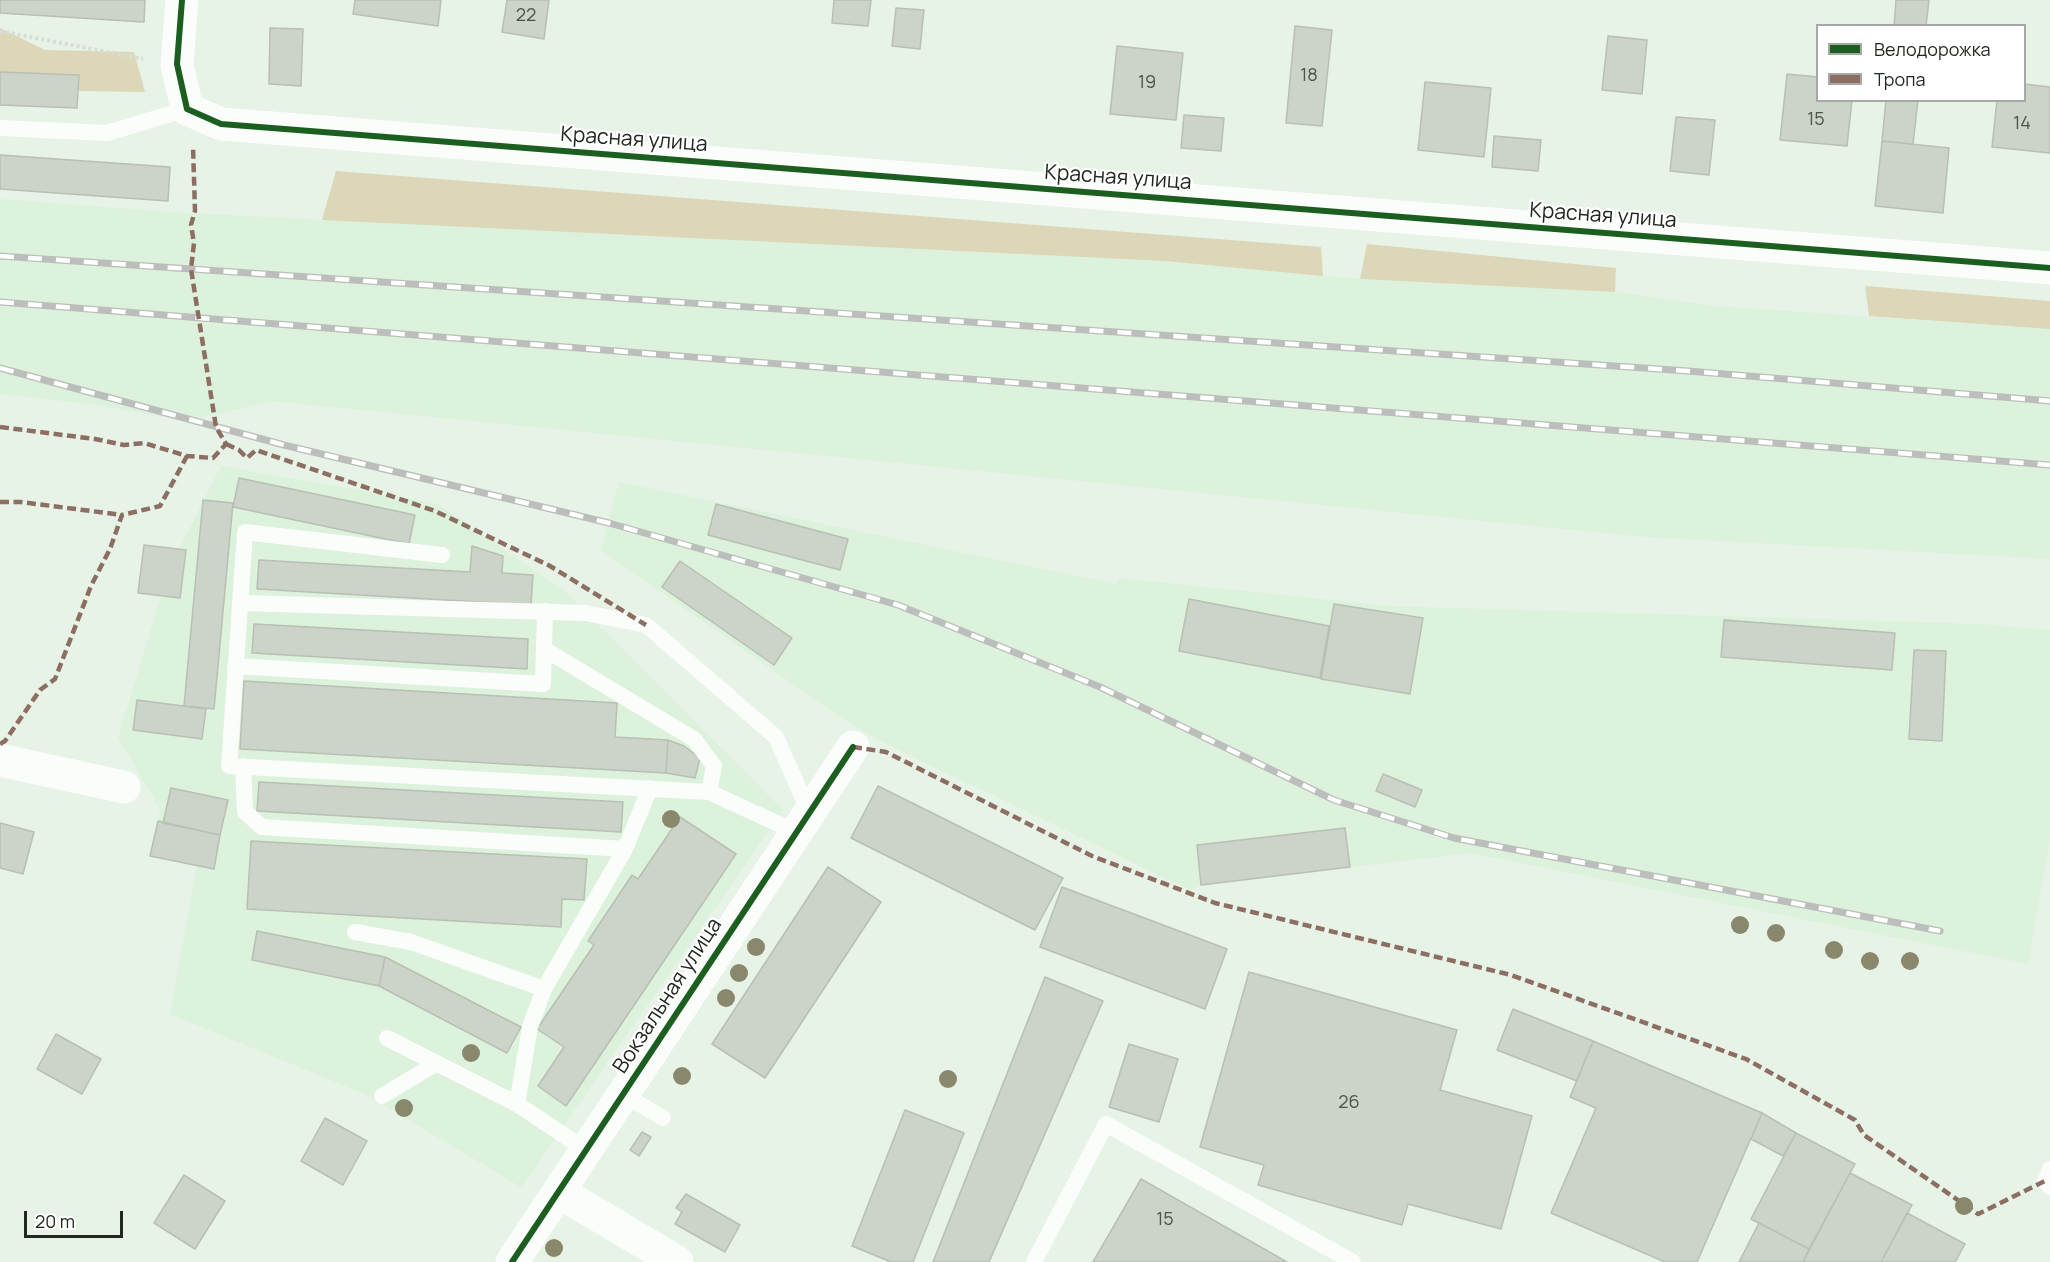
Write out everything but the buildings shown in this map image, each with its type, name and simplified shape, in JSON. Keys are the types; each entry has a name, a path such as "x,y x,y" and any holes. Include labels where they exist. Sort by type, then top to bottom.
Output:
{"street":[{"path":"182,0 177,64 187,109"},
{"name":"Красная улица","path":"187,109 221,124 2050,268"},
{"name":"Вокзальная улица","path":"512,1262 853,747"},
{"path":"0,760 124,787"},
{"path":"559,1192 678,1262"}],"lane":[{"path":"0,128 107,133 187,109"},
{"path":"442,555 244,532 229,766 709,792 803,822"},
{"path":"240,603 586,613 646,625 776,737 803,822"},
{"path":"236,666 543,684 545,611"},
{"path":"544,649 693,739 714,766 709,792"},
{"path":"243,766 245,812 262,827 625,849"},
{"path":"518,1104 530,1027 544,989 625,849 650,788"},
{"path":"355,932 411,942 544,989"},
{"path":"387,1038 518,1104 586,1150"},
{"path":"382,1096 437,1063"},
{"path":"623,1094 663,1118"},
{"path":"1034,1262 1106,1124 1353,1262"},
{"path":"2050,1169 2045,1181 2050,1186"}],"path":[{"path":"0,31 177,64"}],"shaded area":[{"path":"0,28 45,50 134,52 145,92 78,91 79,75 0,72"},
{"path":"336,171 1321,247 1323,276 1165,261 322,220"},
{"path":"0,199 186,213 1165,261 1360,279 1615,292 1714,306 2050,329 2050,559 1645,537 271,401 188,421 90,404 0,394"},
{"path":"1367,244 1616,268 1615,292 1360,279"},
{"path":"1865,286 2050,301 2050,329 1869,316"},
{"path":"221,466 438,504 565,591 783,810 521,1187 367,1095 170,1014 197,866 150,856 160,809 118,738 170,567"},
{"path":"619,482 1116,584 1119,578 1390,606 1980,624 2050,630 2050,838 2028,964 1470,853 1201,885 1190,890 880,741 843,719 601,550"}],"railway":[{"path":"0,256 1688,371 2050,401"},
{"path":"0,302 2050,465"},
{"path":"0,368 284,445 609,523 898,605 1100,687 1334,800 1454,838 1940,931"}],"marked path":[{"path":"0,427 124,445 144,443 187,456 213,458 226,444 216,427 191,269 194,243 191,225 195,211 193,146"},
{"path":"226,444 239,450 247,458 256,450 435,511 550,566 646,625"},
{"path":"0,744 5,741 40,690 55,679 91,586 110,549 122,515 160,506 187,456"},
{"path":"0,502 21,502 122,515"},
{"path":"853,747 886,752 1092,856 1215,903 1511,975 1746,1059 1855,1120 1864,1135 1978,1214 2045,1181"}],"cycle path":[{"path":"182,0 177,64 187,109 221,124 2050,268"},
{"path":"512,1262 853,747"}]}
